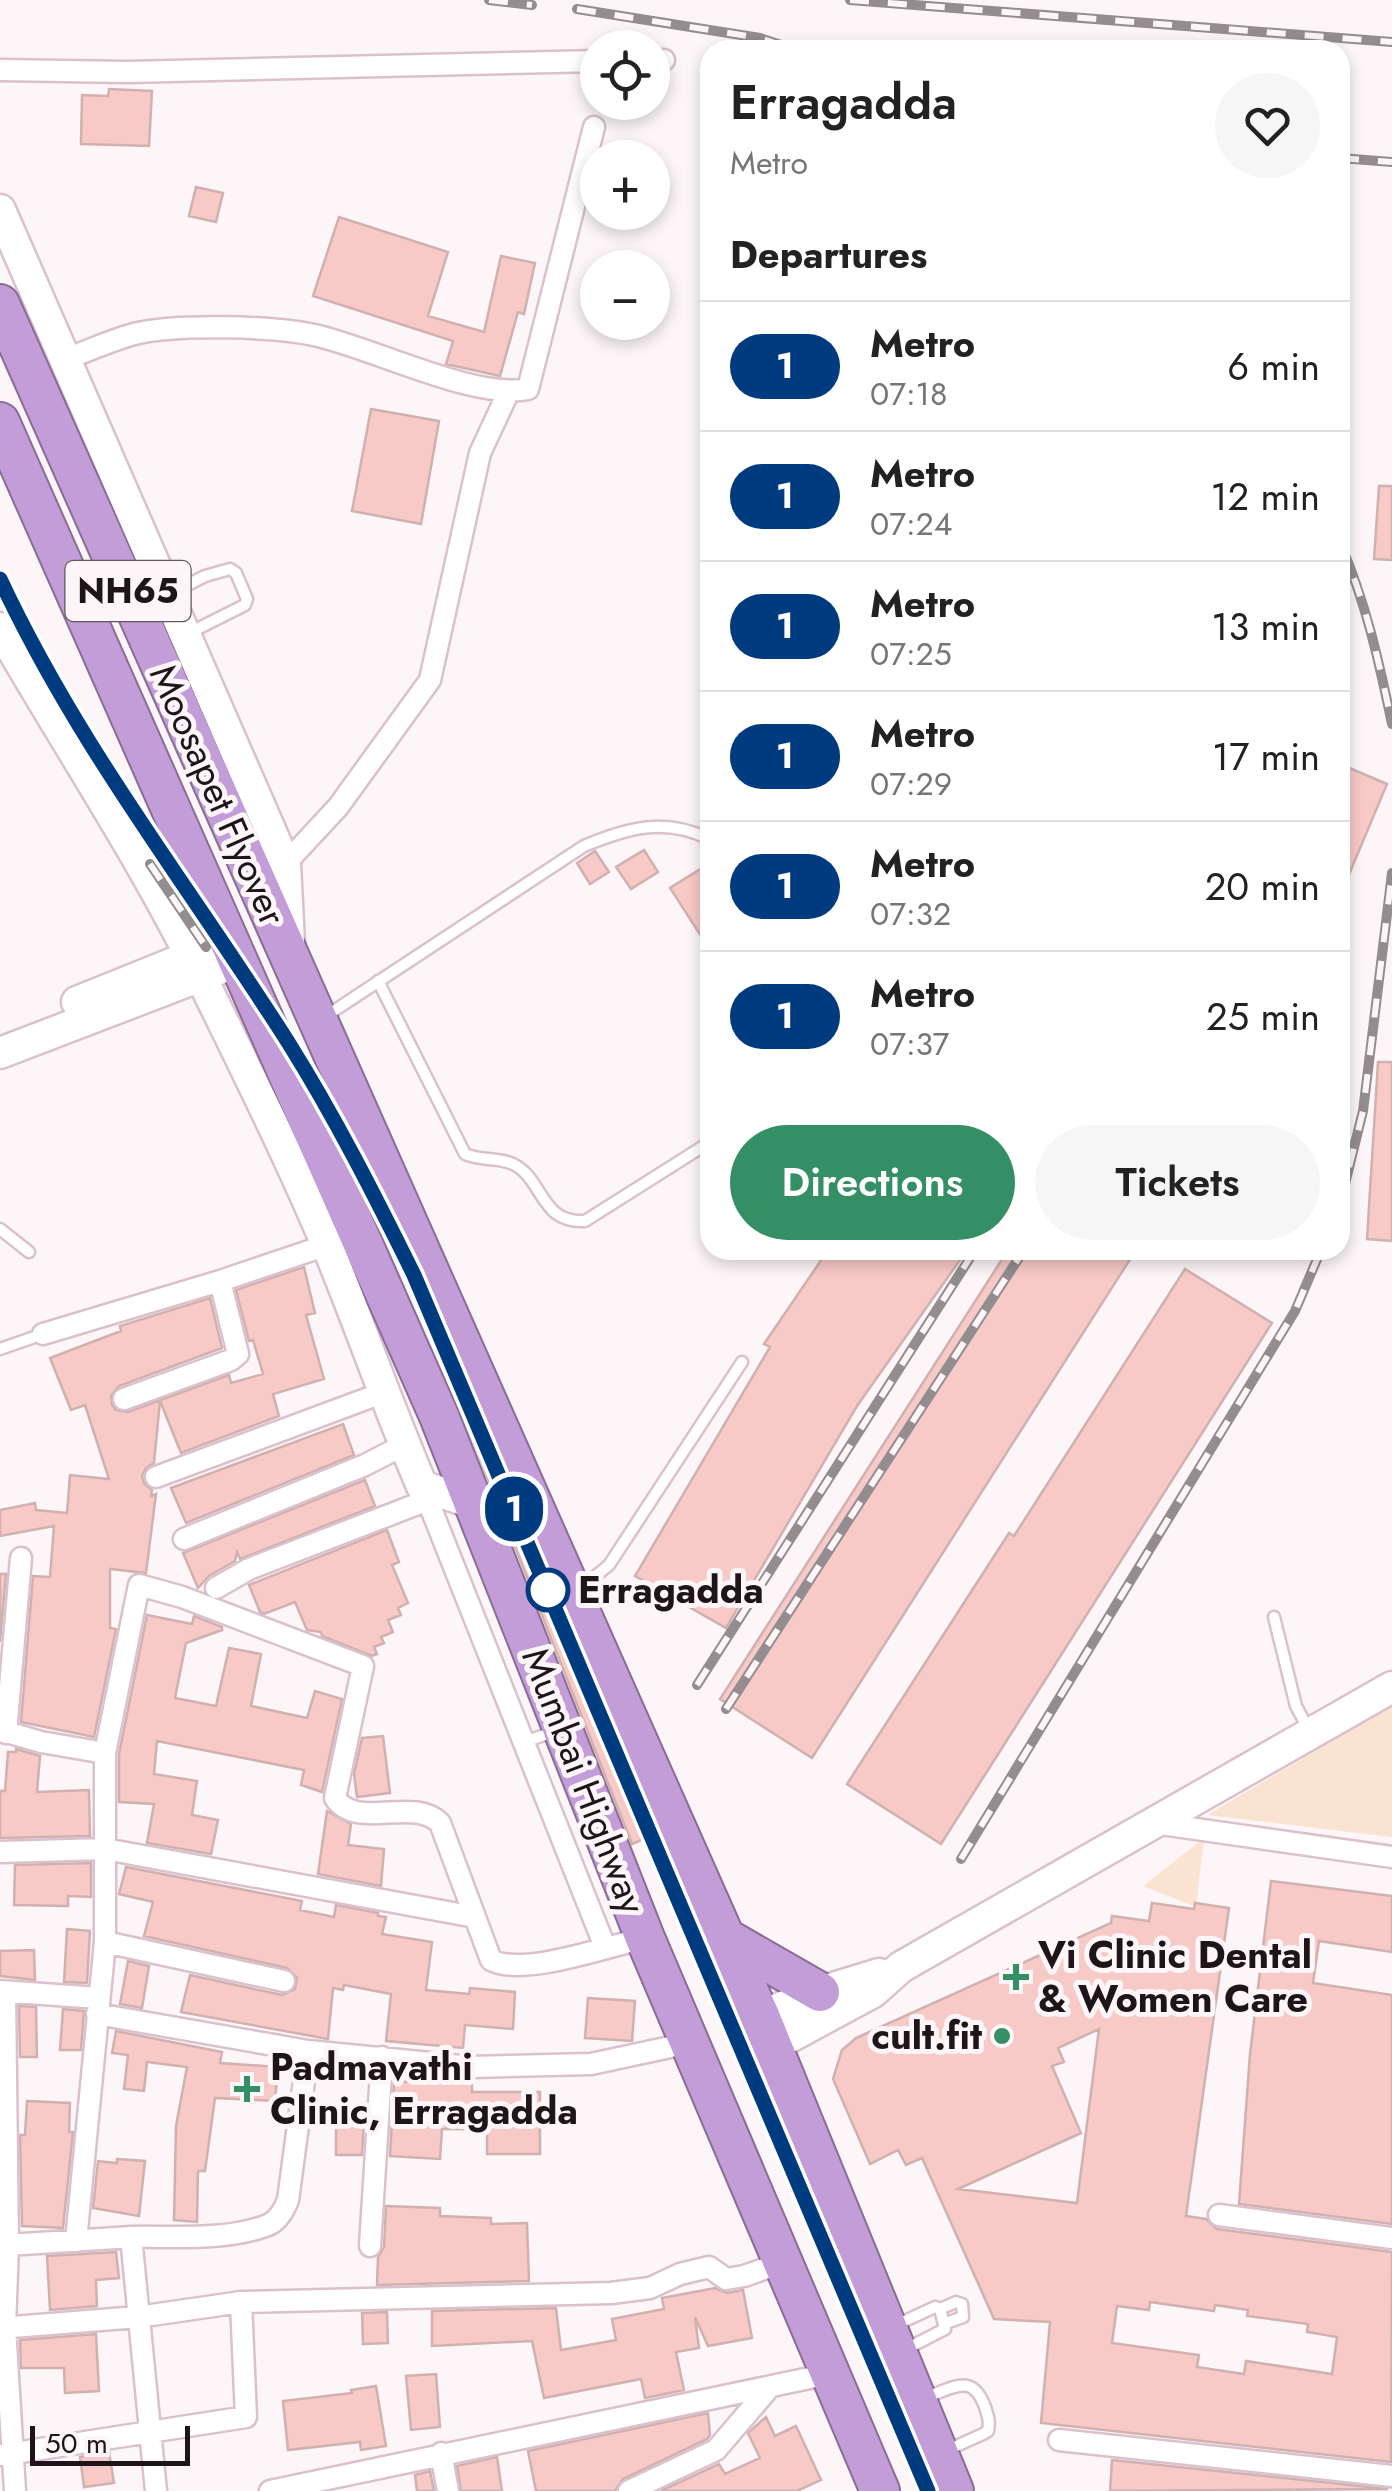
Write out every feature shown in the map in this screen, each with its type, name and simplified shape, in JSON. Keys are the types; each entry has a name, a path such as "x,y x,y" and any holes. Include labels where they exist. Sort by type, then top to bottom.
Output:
{"highway":[{"name":"Moosapet Flyover","path":"0,304 270,871 290,957 318,1021"},
{"name":"Moosapet Flyover","path":"0,422 235,951"},
{"name":"Mumbai Highway","path":"235,951 476,1504 645,1938 880,2491"},
{"name":"NH65","path":"318,1021 726,1938 954,2491"},
{"path":"343,1198 388,1179"},
{"path":"409,1348 455,1328"},
{"path":"726,1938 820,1992"}],"street":[{"path":"0,70 128,72 580,62"},
{"path":"66,359 139,333 208,328 313,335 508,393 528,388 594,127"},
{"path":"0,210 169,595 270,871 338,807 430,680 480,453 508,393"},
{"path":"5,647 128,838 196,966 327,1245 605,1947"},
{"path":"0,1034 235,951"},
{"path":"0,1053 196,966"},
{"path":"43,1334 327,1245"},
{"path":"124,1398 232,1360 238,1354 220,1281"},
{"path":"156,1478 382,1392"},
{"path":"184,1539 365,1465 404,1445"},
{"path":"216,1588 248,1569 425,1493 476,1504"},
{"path":"21,1558 3,1732 105,1753"},
{"path":"76,2241 105,1942 105,1753 140,1586 182,1596 363,1666 335,1798 341,1807 356,1812 424,1812 440,1823 491,1960 503,1966 530,1964 645,1938"},
{"path":"766,2031 873,1992 901,1968 1392,1686"},
{"path":"1152,1823 1392,1858"},
{"path":"0,1852 105,1849 474,1917"},
{"path":"105,1942 284,1981"},
{"path":"766,2031 820,1992 901,1968"},
{"path":"15,2491 6,2454 2,2327 2,2280 8,2245 3,1991 98,2006 308,2050 471,2066 591,2064 690,2043"},
{"path":"8,2245 216,2235 272,2224 288,2200 308,2050"},
{"path":"370,2246 382,2057"},
{"path":"1219,2215 1392,2238"},
{"path":"130,2238 156,2491"},
{"path":"2,2327 138,2317 241,2302 611,2293 650,2288 680,2274 709,2267 726,2279 784,2262"},
{"path":"6,2454 246,2417 241,2302"},
{"path":"275,2490 829,2374"},
{"path":"629,2491 716,2450 769,2388"},
{"path":"1060,2440 1392,2476"},
{"path":"441,2453 448,2491"}],"lane":[{"path":"169,595 205,576 230,569 236,573 248,599 245,605 184,636"},
{"path":"318,1021 584,846 621,831 660,826 688,828 700,834"},
{"path":"378,981 466,1154 513,1164 548,1208 570,1222 585,1221 700,1148"},
{"path":"0,1229 29,1252"},
{"path":"0,1349 43,1334"},
{"path":"572,1595 609,1564 742,1362"},
{"path":"1274,1617 1296,1706 1310,1733"},
{"path":"524,1742 563,1728"},
{"path":"891,2341 935,2308 962,2304 963,2318 946,2323"},
{"path":"891,2341 945,2329 940,2309"},
{"path":"916,2400 964,2384 976,2389 980,2396 990,2421 988,2431 938,2454"}],"shaded area":[{"path":"1392,1706 1392,1837 1207,1815"},
{"path":"1204,1838 1196,1907 1143,1886"}],"building":[{"path":"109,89 152,91 149,146 81,144 82,95 108,96"},
{"path":"196,187 223,193 216,222 189,216"},
{"path":"339,217 448,252 428,316 484,332 501,256 535,263 524,314 518,312 500,376 446,364 453,341 313,296"},
{"path":"371,409 439,421 421,524 352,511"},
{"path":"1379,486 1392,486 1392,560 1374,559"},
{"path":"1350,768 1387,784 1350,872"},
{"path":"644,850 658,872 631,889 616,867"},
{"path":"595,851 609,872 590,884 577,863"},
{"path":"700,869 700,934 670,888"},
{"path":"1378,1062 1392,1062 1392,1241 1367,1239"},
{"path":"821,1260 960,1260 857,1406 726,1628 635,1576 770,1347 764,1344"},
{"path":"1002,1260 1130,1260 812,1758 720,1699"},
{"path":"304,1267 315,1313 306,1315 324,1379 273,1394 279,1416 181,1453 160,1401 154,1463 142,1476 152,1490 151,1496 156,1494 146,1573 110,1569 110,1628 116,1629 94,1737 21,1722 33,1576 50,1577 54,1526 0,1536 0,1510 35,1503 36,1510 67,1513 70,1475 109,1479 85,1405 71,1410 50,1358 121,1331 120,1326 210,1298 222,1348 119,1386 111,1396 112,1405 128,1412 229,1375 231,1383 263,1374 253,1340 249,1341 236,1290"},
{"path":"1185,1269 1272,1323 941,1844 847,1784 1009,1533 1014,1536"},
{"path":"470,1417 655,1834 632,1844 465,1420"},
{"path":"343,1424 354,1455 186,1523 171,1488"},
{"path":"365,1480 375,1506 240,1559 237,1552 235,1561 209,1576 198,1588 183,1553"},
{"path":"387,1530 399,1562 392,1565 408,1603 398,1608 401,1615 388,1620 393,1632 381,1637 384,1643 374,1647 377,1654 372,1656 322,1636 321,1632 307,1630 295,1602 264,1614 260,1612 249,1585"},
{"path":"0,1574 6,1574 0,1642"},
{"path":"147,1615 192,1624 194,1616 222,1627 186,1643 175,1698 216,1706 229,1648 261,1654 251,1706 307,1718 315,1691 342,1699 322,1792 301,1785 304,1770 157,1741 154,1774 197,1781 192,1815 218,1820 211,1854 147,1843 154,1804 119,1802 119,1754"},
{"path":"383,1736 390,1793 357,1797 354,1774 362,1738"},
{"path":"16,1749 40,1756 37,1792 89,1790 90,1836 0,1838 0,1791 5,1791 8,1752"},
{"path":"327,1811 351,1824 348,1845 384,1849 381,1886 318,1874"},
{"path":"91,1863 91,1897 68,1896 68,1906 14,1905 15,1865"},
{"path":"126,1867 302,1901 300,1910 334,1917 336,1905 378,1913 386,1917 382,1934 432,1942 426,1990 469,1994 470,1988 515,1992 513,2029 465,2025 463,2048 386,2041 391,1994 344,1985 343,1990 333,1988 328,2039 181,2012 190,1975 282,1995 295,1989 297,1978 287,1968 144,1936 153,1902 119,1894"},
{"path":"1271,1881 1392,1896 1392,1952 1319,1941 1313,1983 1392,1995 1392,2224 1239,2204 1250,2054"},
{"path":"1152,1903 1194,1909 1195,1903 1229,1908 1186,2216 1206,2219 1217,2229 1392,2252 1391,2462 1041,2423 1050,2322 994,2319 922,2158 906,2165 898,2150 870,2164 833,2079 842,2050 856,2038 1111,1923 1112,1916 1149,1921","holes":["1099,2029 1077,2203 958,2189 1081,2133 1052,2066 1064,2062 1058,2048","1150,2302 1214,2311 1215,2305 1248,2310 1247,2316 1308,2324 1307,2332 1337,2337 1332,2374 1246,2361 1244,2374 1197,2367 1199,2355 1112,2343 1117,2306 1149,2310"]},
{"path":"67,1929 90,1931 87,1983 64,1982"},
{"path":"34,1950 35,1980 0,1976 0,1951"},
{"path":"128,1961 149,1966 142,2008 120,2004"},
{"path":"588,1998 635,2001 632,2041 585,2038"},
{"path":"19,2006 36,2007 37,2057 20,2057"},
{"path":"63,2009 84,2011 81,2050 60,2050"},
{"path":"116,2031 222,2052 220,2063 278,2067 275,2101 215,2098 205,2171 198,2171 197,2222 174,2220 176,2126 187,2067 147,2062 144,2091 124,2089 128,2055 112,2053"},
{"path":"446,2080 472,2081 472,2092 540,2092 540,2154 487,2154 487,2129 442,2129 440,2159 390,2156 394,2081 446,2084"},
{"path":"27,2101 70,2103 69,2132 73,2132 63,2228 22,2226 20,2135 25,2135"},
{"path":"336,2108 365,2108 362,2155 336,2155"},
{"path":"117,2159 145,2161 139,2216 93,2208 98,2161 117,2163"},
{"path":"386,2206 440,2208 440,2216 491,2218 491,2224 527,2223 529,2281 377,2285"},
{"path":"116,2252 119,2278 96,2280 97,2306 50,2310 47,2256"},
{"path":"715,2288 727,2293 743,2290 752,2338 708,2346 695,2317 699,2348 676,2352 684,2390 645,2398 641,2379 544,2398 532,2341 432,2346 432,2311 556,2308 561,2350 616,2340 612,2319 664,2309 662,2298"},
{"path":"387,2312 388,2343 363,2344 362,2313"},
{"path":"96,2334 99,2391 65,2393 64,2368 21,2368 20,2340"},
{"path":"436,2374 440,2427 411,2430 406,2376"},
{"path":"376,2386 386,2446 361,2450 360,2442 288,2450 283,2401 352,2393 351,2390"},
{"path":"708,2413 707,2439 623,2479 615,2491 536,2491 528,2451"},
{"path":"766,2417 775,2436 796,2426 821,2480 797,2491 661,2491 719,2464 725,2474 760,2458 748,2433"},
{"path":"109,2452 114,2483 84,2487 80,2457"},
{"path":"497,2457 502,2491 461,2491 457,2466"},
{"path":"1112,2460 1388,2489 1110,2491"},
{"path":"430,2471 434,2491 417,2491 415,2475"}],"railway":[{"path":"489,0 532,5"},
{"path":"850,0 1392,42"},
{"path":"577,9 766,40"},
{"path":"1350,159 1392,162"},
{"path":"1350,568 1377,655 1392,724"},
{"path":"0,579 54,687 101,766 327,1106 414,1275 928,2491"},
{"path":"150,864 206,947"},
{"path":"1350,1164 1363,1111 1392,873"},
{"path":"697,1685 969,1260"},
{"path":"726,1709 1018,1260"},
{"path":"961,1859 1295,1311 1317,1260"}],"metro line":[{"name":"1","path":"0,579 54,687 101,766 287,1041 374,1192 472,1408 928,2491"}],"place":[{"name":"Erragadda","path":"548,1590"},
{"name":"Vi Clinic Dental & Women Care","path":"1016,1977"},
{"name":"cult.fit","path":"1002,2036"},
{"name":"Padmavathi Clinic, Erragadda","path":"247,2089"}]}
